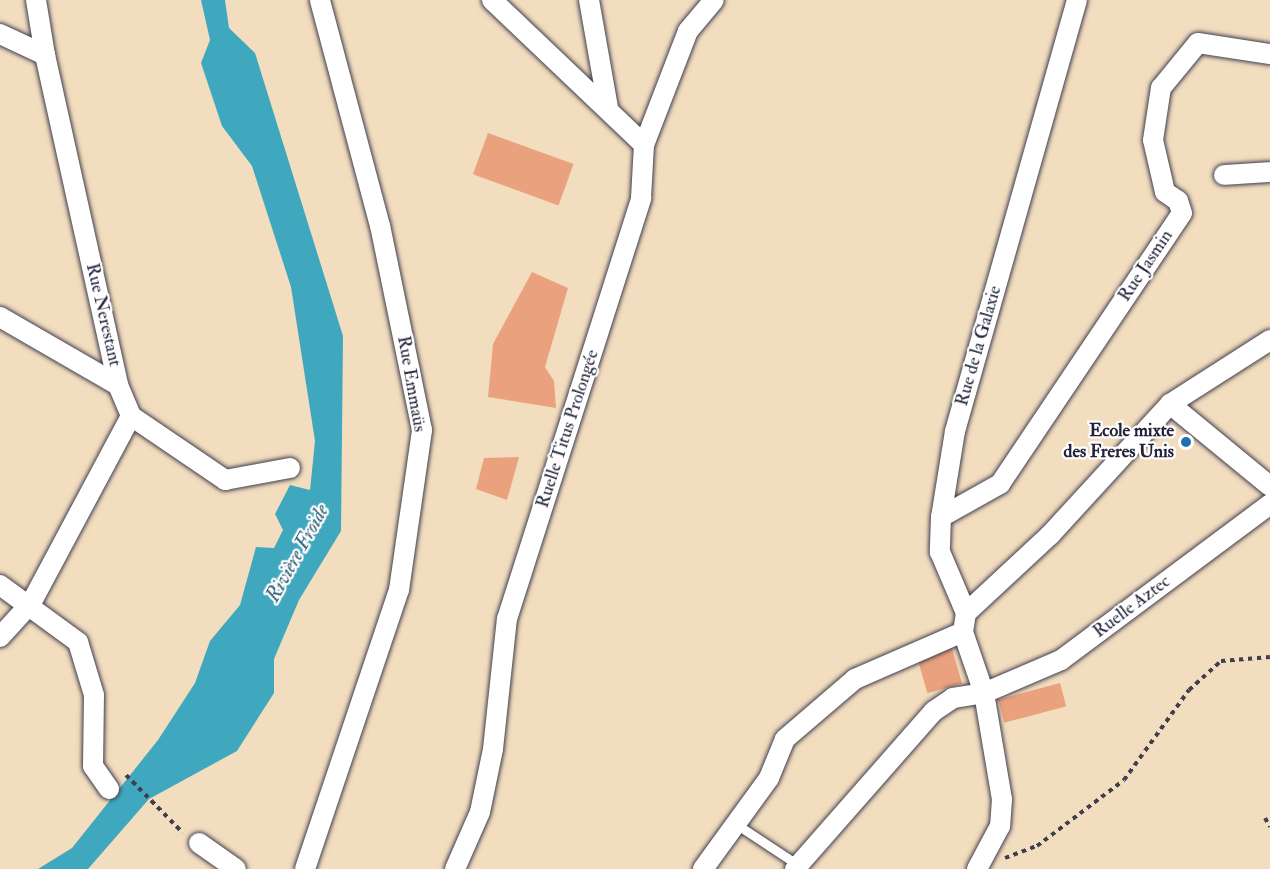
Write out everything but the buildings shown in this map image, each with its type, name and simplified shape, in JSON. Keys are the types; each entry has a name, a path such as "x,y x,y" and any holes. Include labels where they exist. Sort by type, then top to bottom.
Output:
{"street":[{"name":"Rue Nerestant","path":"36,0 45,54 118,385 131,416"},
{"name":"Rue Emmaüs","path":"305,869 399,590 422,430 380,226 320,0"},
{"path":"492,0 608,108 644,145"},
{"path":"589,0 608,108"},
{"name":"Ruelle Titus Prolongée","path":"454,869 480,812 493,749 507,619 641,198 644,145 688,31 714,0"},
{"name":"Rue de la Galaxie","path":"978,868 1000,826 1002,799 984,693 940,552 941,517 955,431 1077,0"},
{"path":"0,34 45,54"},
{"name":"Rue Jasmin","path":"941,517 1000,484 1182,213 1178,201 1165,192 1153,140 1161,88 1198,43 1270,54"},
{"path":"1224,175 1270,172"},
{"path":"0,317 118,385"},
{"path":"703,869 769,778 785,739 855,679 964,623 1050,535 1170,404 1270,340"},
{"path":"1170,404 1270,486"},
{"path":"0,637 31,603 131,416 225,480 290,468"},
{"name":"Ruelle Aztec","path":"796,867 934,711 953,698 984,693 1061,660 1270,504"},
{"path":"0,585 31,603 78,642 94,695 93,766 109,789"},
{"path":"199,843 236,869"}],"lane":[{"path":"736,824 796,867"}],"path":[{"path":"978,868 1038,846 1124,780 1188,690 1221,661 1270,657"},
{"path":"125,774 171,826 199,843"},
{"path":"1265,818 1270,827"}],"water":[{"name":"Rivière Froide","path":"201,0 225,0 229,28 255,53 343,336 341,531 299,600 274,659 274,693 237,751 149,799 88,869 38,869 72,848 158,740 195,683 210,641 240,605 256,547 274,548 283,530 275,514 290,485 310,490 315,441 291,287 252,166 222,126 201,63 210,40"}],"place":[{"name":"Ecole mixte des Freres Unis","path":"1186,442"}]}
